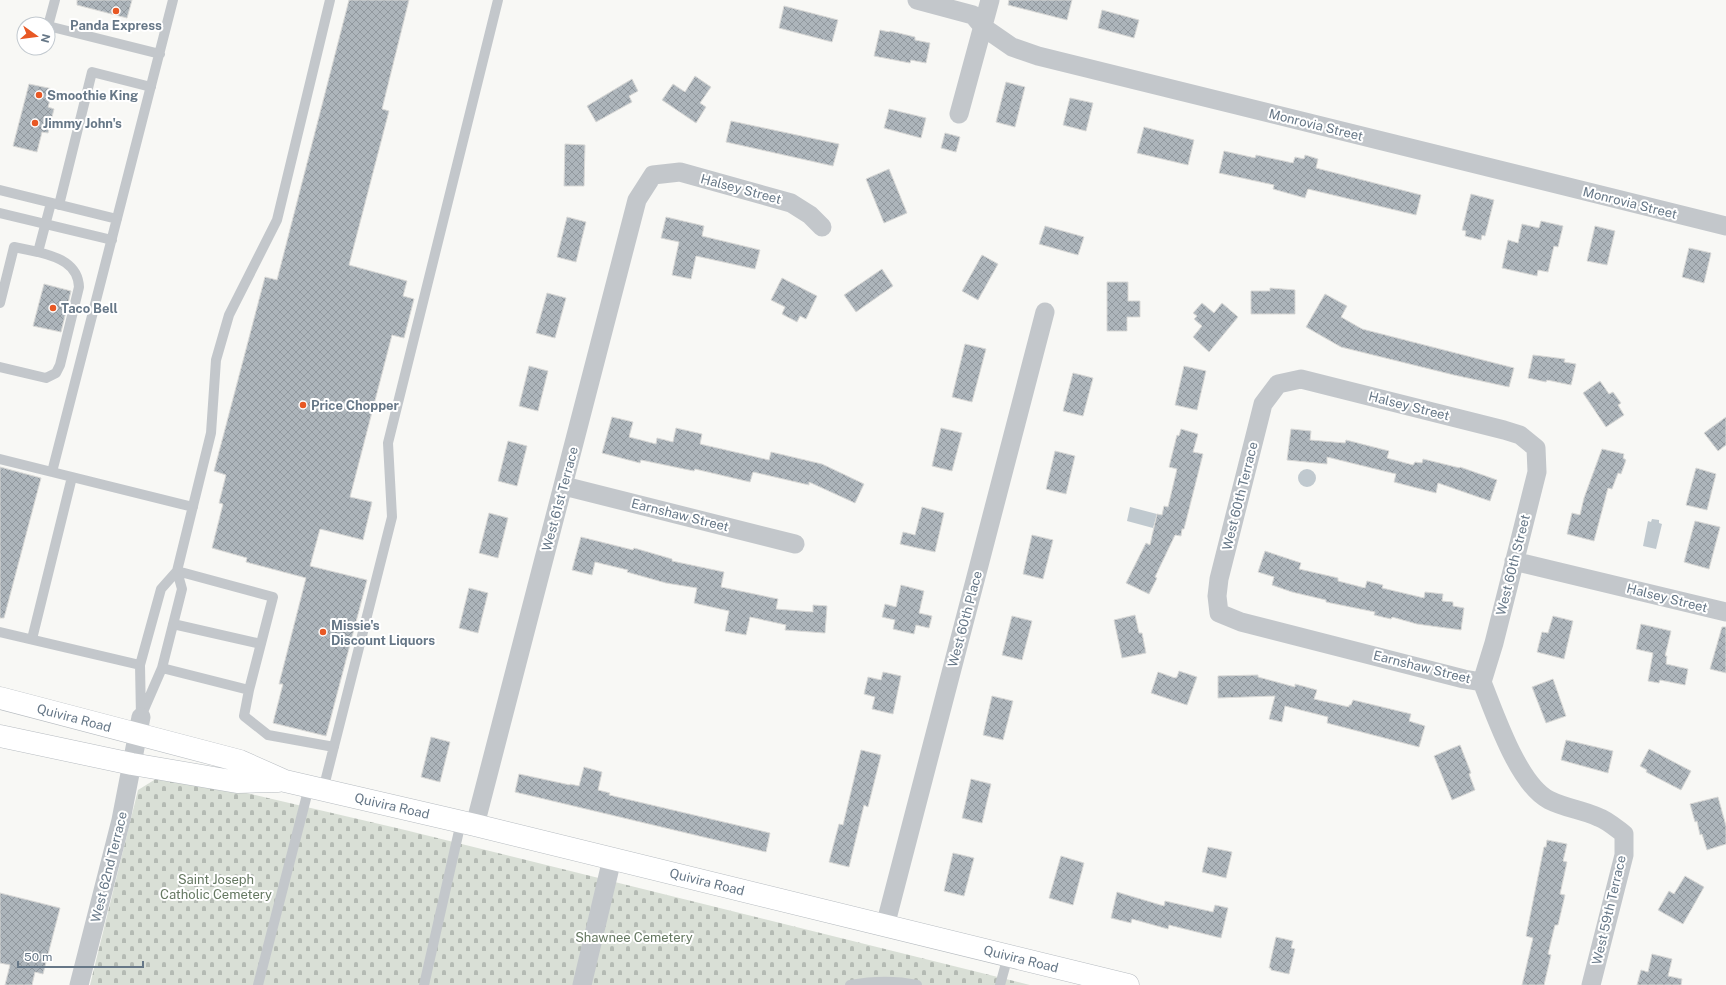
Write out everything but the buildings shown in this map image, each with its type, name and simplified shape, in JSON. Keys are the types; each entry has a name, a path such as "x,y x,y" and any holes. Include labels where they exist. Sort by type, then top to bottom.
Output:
{"main road":[{"name":"Quivira Road","path":"0,698 137,741 237,782 285,781"},
{"name":"Quivira Road","path":"0,736 137,741 240,761 285,781 468,824 1128,985"}],"street":[{"name":"Monrovia Street","path":"917,0 973,15 984,27 1012,47 1038,56 1726,226"},
{"path":"959,114 984,27 990,0"},
{"name":"Halsey Street","path":"653,176 680,172 791,203 810,215 822,227"},
{"name":"West 61st Terrace","path":"468,824 564,486 637,200 653,176"},
{"name":"West 60th Place","path":"885,926 1045,312"},
{"name":"Halsey Street","path":"1278,384 1301,379 1504,430 1520,435 1536,448"},
{"name":"West 60th Terrace","path":"1219,613 1219,579 1263,404 1278,384"},
{"name":"West 60th Street","path":"1482,682 1494,642 1537,472 1536,448"},
{"name":"Earnshaw Street","path":"564,486 796,544"},
{"name":"Halsey Street","path":"1514,561 1726,612"},
{"name":"Earnshaw Street","path":"1219,613 1241,622 1464,679 1482,682 1522,773 1533,787 1548,799 1566,807 1599,817 1624,834"},
{"name":"West 62nd Terrace","path":"79,985 121,820 137,741"},
{"name":"West 59th Terrace","path":"1591,985 1624,855 1624,834"},
{"path":"582,985 612,859"}],"lane":[{"path":"55,0 48,26 160,54"},
{"path":"52,472 173,0"},
{"path":"137,741 140,666 161,589 177,571 212,433 216,360 229,315 277,220 330,0"},
{"path":"258,985 316,788 334,747 392,517 388,443 498,0"},
{"path":"38,252 45,224 55,204 92,72 151,87"},
{"path":"0,190 118,219"},
{"path":"0,213 112,240"},
{"path":"0,303 14,247 38,252 63,260 74,270 79,282 79,288 60,365 56,372 46,378 0,367"},
{"path":"0,459 193,507"},
{"path":"32,639 72,477"},
{"path":"137,741 162,668 182,589 177,571"},
{"path":"177,571 273,597 249,690 244,716 268,735 334,747"},
{"path":"173,624 261,644"},
{"path":"0,632 140,666"},
{"path":"162,668 249,690"},
{"path":"424,985 468,824"},
{"path":"1000,985 1008,956"},
{"path":"850,985 872,981 917,985"}],"green space":[{"name":"Saint Joseph Catholic Cemetery","path":"159,777 225,788 405,830 1030,985 90,985 138,790"}],"shaded area":[{"path":"1307,469 1313,472 1316,478 1313,484 1307,487 1301,484 1298,478 1301,472"},
{"path":"1130,507 1157,514 1153,528 1127,521"},
{"path":"1652,519 1659,520 1659,523 1662,524 1656,549 1643,546 1648,521 1651,522"}],"place":[{"name":"Panda Express","path":"116,11"},
{"name":"Smoothie King","path":"39,95"},
{"name":"Jimmy John's","path":"35,123"},
{"name":"Taco Bell","path":"53,308"},
{"name":"Price Chopper","path":"303,405"},
{"name":"Missie's Discount Liquors","path":"323,632"}],"park label":[{"name":"Shawnee Cemetery","path":"634,937"}]}
